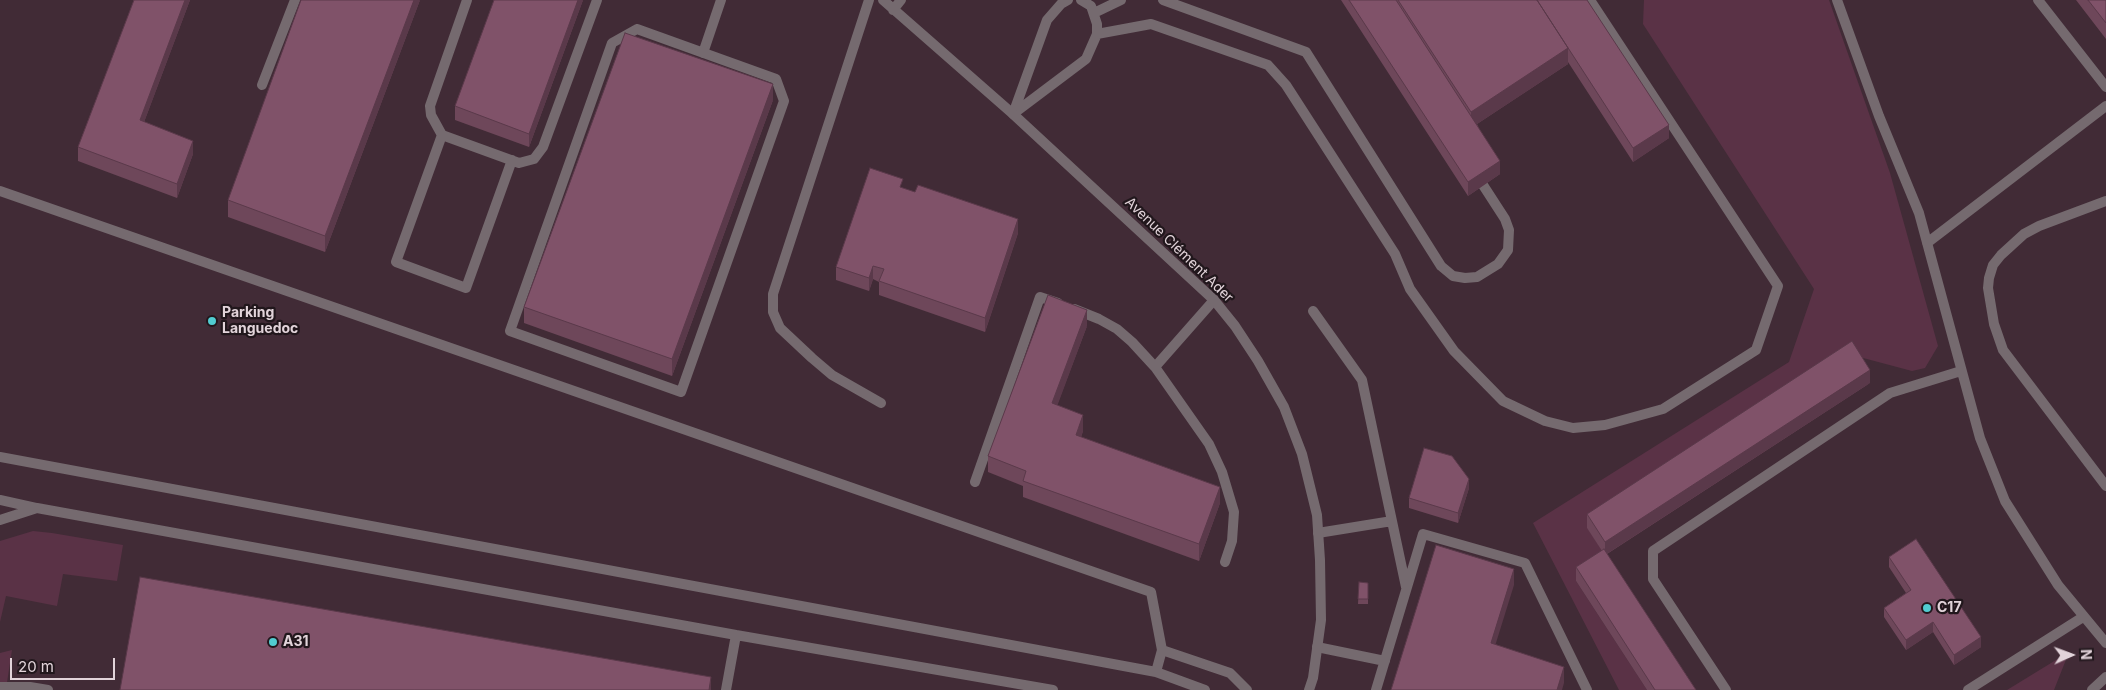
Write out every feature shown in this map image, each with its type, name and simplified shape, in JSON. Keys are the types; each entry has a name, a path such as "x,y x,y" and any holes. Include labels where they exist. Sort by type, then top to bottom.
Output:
{"street":[{"path":"262,85 295,0"},
{"path":"467,0 430,106 434,122 442,135 519,163 534,159 543,146 597,0"},
{"path":"703,53 721,0"},
{"path":"869,0 773,294 773,312 780,328 832,375 881,403"},
{"name":"Avenue Clément Ader","path":"883,0 1013,114 1214,300 1235,326 1258,361 1284,407 1302,454 1316,515 1321,620 1314,678 1309,690"},
{"path":"893,10 901,0"},
{"path":"1013,114 1086,59 1097,34 1091,6 1081,0"},
{"path":"1094,13 1121,0"},
{"path":"1163,0 1306,52 1441,266 1453,276 1476,277 1498,264 1508,250 1509,230 1505,219 1483,186"},
{"path":"1097,34 1151,24 1268,65 1291,93 1395,254 1410,289 1454,351 1502,400 1545,421 1573,428 1605,425 1663,408 1756,350 1778,286 1590,0"},
{"path":"1837,0 1879,116 1915,204 1980,438 2005,501 2058,585 2106,643"},
{"path":"2038,0 2106,87"},
{"path":"1013,114 1044,25 1064,2"},
{"path":"637,30 703,53 776,79 784,101 681,392 510,331 612,43 637,30"},
{"path":"1927,244 2106,106"},
{"path":"442,135 396,262 466,288 512,160"},
{"path":"0,191 1151,592 1162,650 1156,672"},
{"path":"2106,200 2039,226 2024,234 1993,265 1988,288 1992,317 2003,350 2106,486"},
{"path":"975,482 1040,297 1087,314 1117,329 1132,342 1155,367 1209,444 1225,479 1234,512 1232,541 1225,562"},
{"path":"1155,367 1214,300"},
{"path":"1313,311 1362,380 1406,590"},
{"path":"1726,690 1652,579 1653,551 1890,393 1961,371"},
{"path":"0,457 1156,672 1205,690"},
{"path":"0,500 1053,690"},
{"path":"0,520 38,508"},
{"path":"1318,533 1392,521"},
{"path":"1376,690 1423,534 1524,563 1587,690"},
{"path":"1968,690 2083,617"},
{"path":"726,690 736,634"},
{"path":"1317,647 1385,661"},
{"path":"1162,650 1230,673 1247,690"},
{"path":"2092,690 2106,676"},
{"path":"0,688 30,687 48,690"}],"shaded area":[{"path":"1644,0 1829,0 1890,173 1938,346 1925,368 1912,371 1852,355 1587,527 1605,555 1576,581 1647,690 1619,690 1533,523 1789,362 1814,289 1643,24"},
{"path":"33,531 123,545 117,581 63,574 57,606 6,596 0,622 0,541"},
{"path":"12,650 6,689 0,690 0,653"},
{"path":"2069,652 2054,690 2007,690"}],"building":[{"path":"134,0 185,0 140,120 193,141 177,184 78,147"},
{"path":"301,0 414,0 325,236 228,200"},
{"path":"494,0 578,0 529,134 455,106"},
{"path":"1349,0 1396,0 1500,161 1468,182"},
{"path":"1398,0 1537,0 1568,48 1471,112"},
{"path":"1537,0 1587,0 1669,125 1633,148"},
{"path":"2088,0 2106,0 2106,23"},
{"path":"625,33 773,84 672,359 524,307"},
{"path":"870,168 903,179 900,187 915,192 918,185 1018,219 985,318 879,281 884,269 873,266 869,278 836,267"},
{"path":"1048,295 1087,310 1052,403 1083,415 1076,435 1220,487 1199,544 1023,481 1026,471 988,456"},
{"path":"1852,341 1870,370 1605,542 1587,514"},
{"path":"1424,448 1452,456 1469,479 1458,513 1409,498"},
{"name":"C17","path":"1916,539 1981,637 1954,655 1933,622 1906,640 1884,608 1911,590 1889,557"},
{"path":"1436,545 1514,569 1491,643 1564,667 1557,690 1391,690"},
{"path":"1604,549 1696,690 1655,690 1576,567"},
{"name":"A31","path":"140,577 711,677 709,690 120,690"},
{"path":"1359,582 1368,583 1368,599 1358,599"}],"place":[{"name":"Parking Languedoc","path":"212,321"},
{"name":"C17","path":"1927,608"},
{"name":"A31","path":"273,642"}]}
